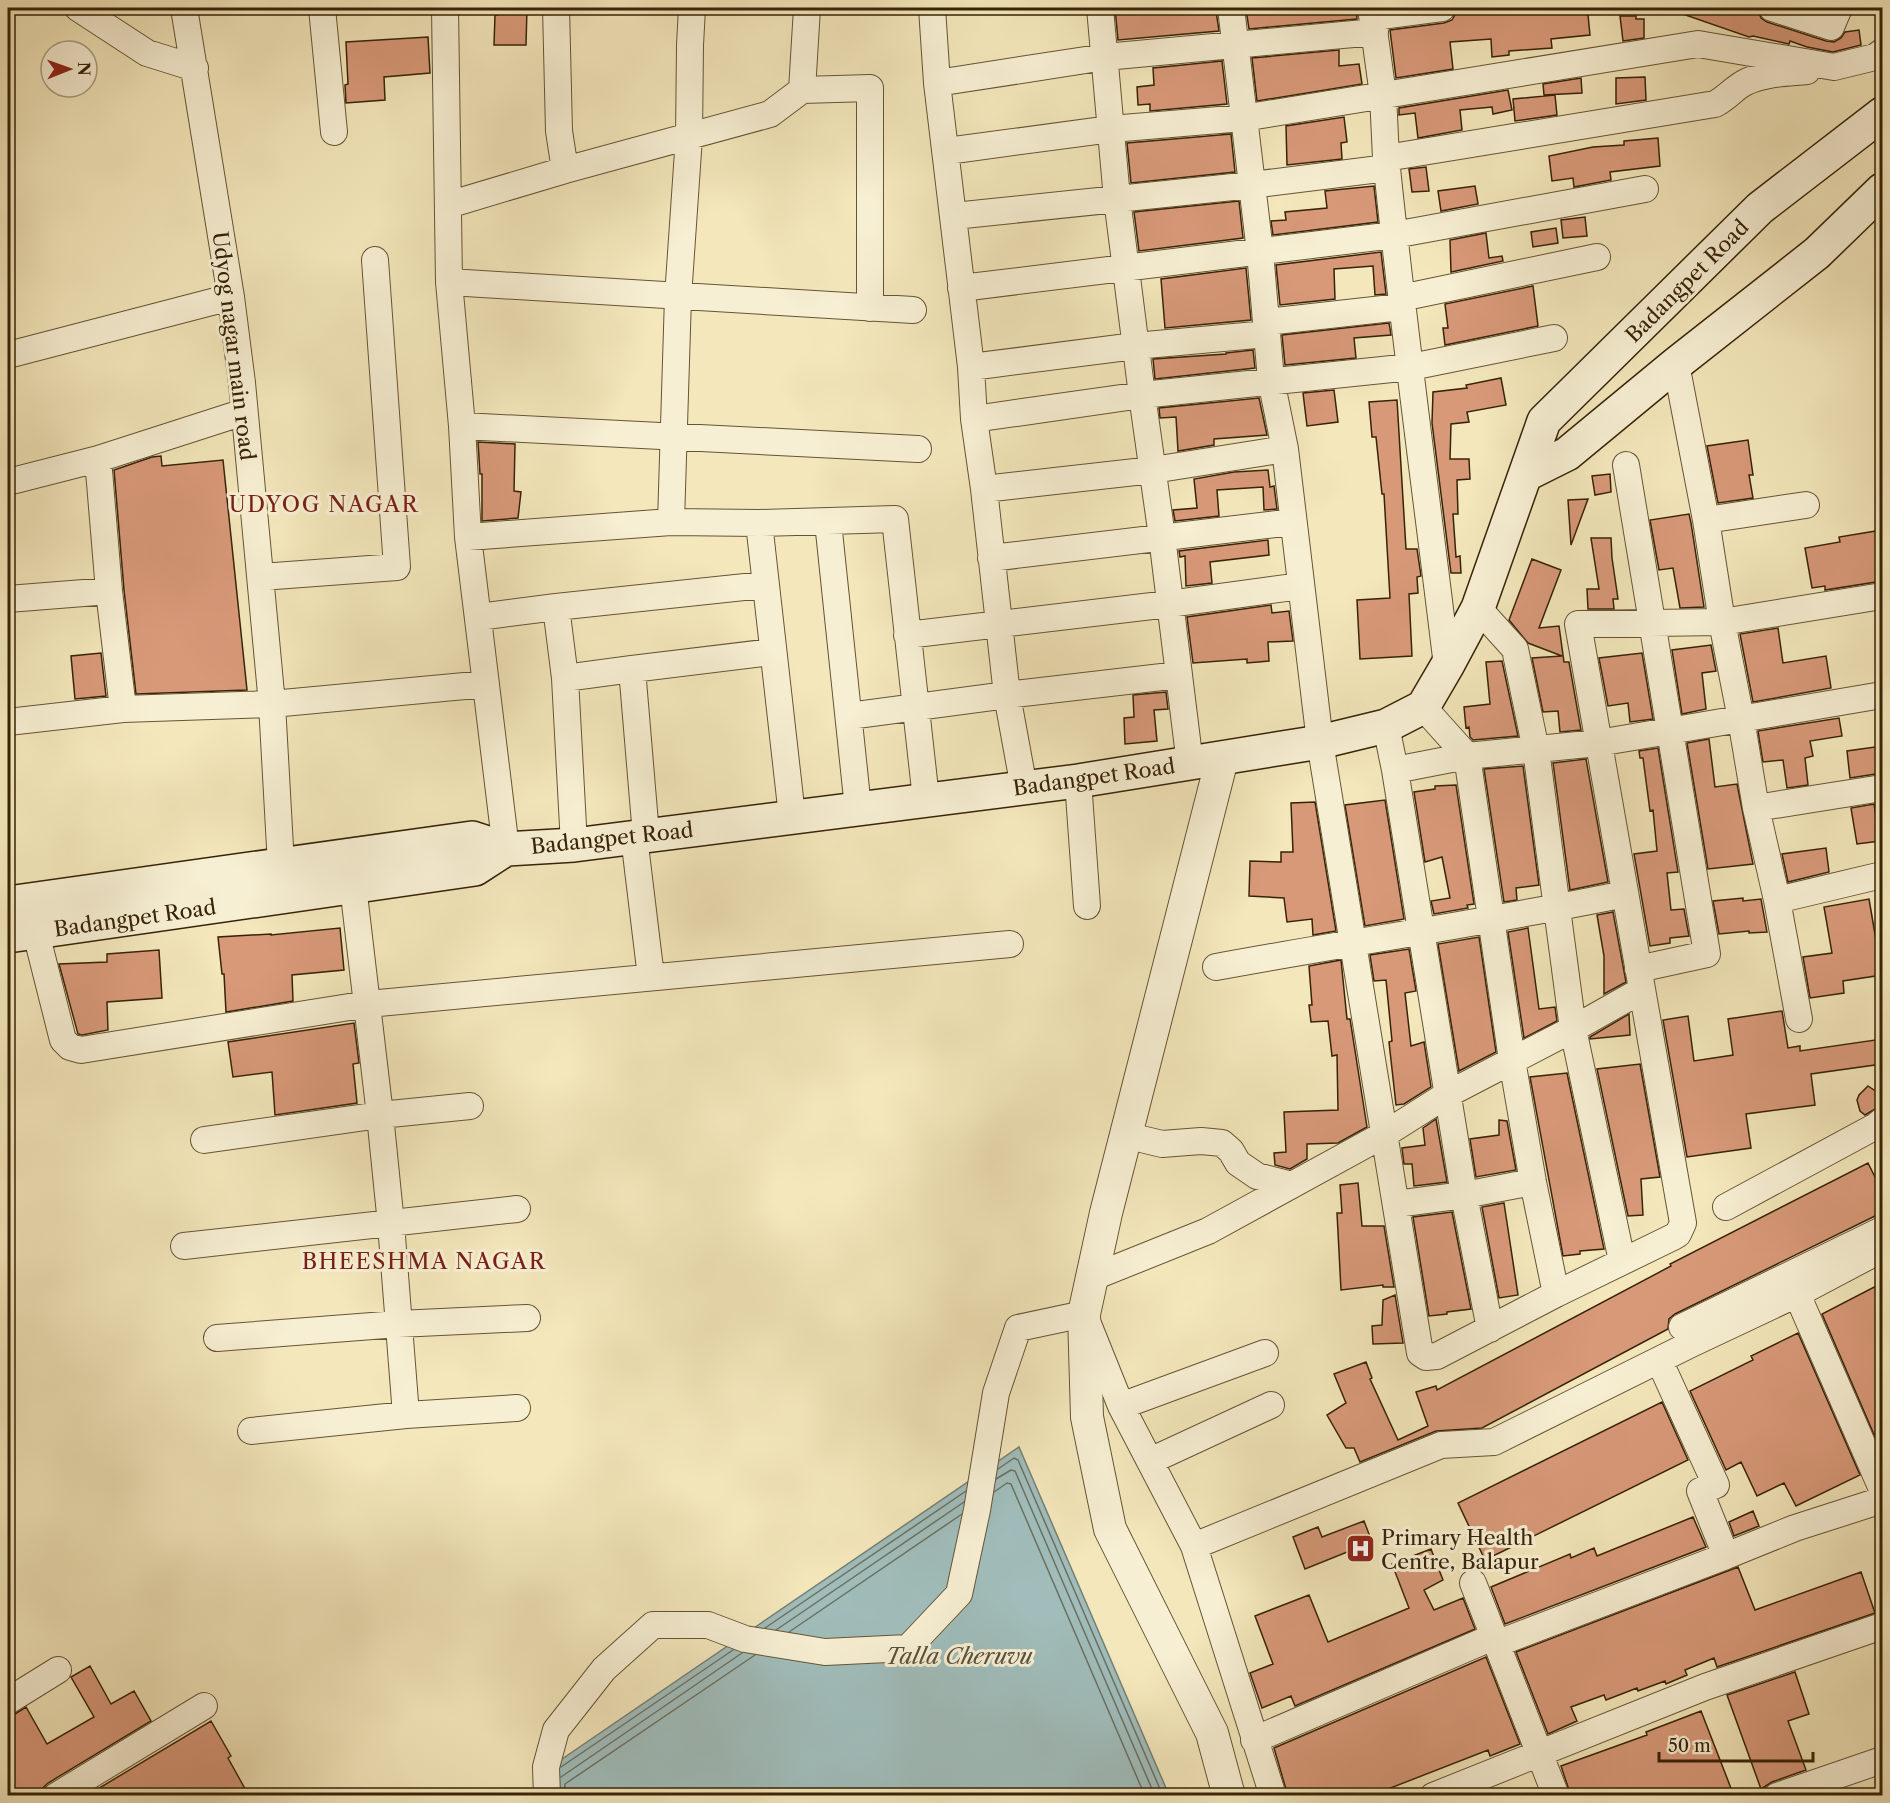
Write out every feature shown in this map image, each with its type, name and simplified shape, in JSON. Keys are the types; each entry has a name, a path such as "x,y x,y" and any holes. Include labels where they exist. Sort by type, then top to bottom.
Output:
{"main road":[{"name":"Badangpet Road","path":"8,903 472,838 506,849 574,844 1024,788 1222,759 1320,742 1386,726 1423,707 1448,666 1478,608 1544,421 1760,208 1882,114"},
{"path":"1525,475 1567,454 1676,364 1817,253 1882,190"},
{"name":"Badangpet Road","path":"22,934 475,869 506,849"}],"street":[{"path":"78,8 147,53 195,68"},
{"name":"Udyog nagar main road","path":"184,8 231,297 261,577 272,704 281,866"},
{"path":"322,8 334,132"},
{"path":"445,8 449,282 462,426 468,537 506,849"},
{"path":"556,8 559,131 565,170"},
{"path":"670,522 675,437 678,297 689,136 692,8"},
{"path":"802,90 807,8"},
{"path":"932,8 937,83 971,367 974,419 1007,694 1024,788"},
{"path":"1100,8 1117,199 1190,764"},
{"path":"1231,8 1260,252 1272,380 1285,449 1320,742 1420,1353 1426,1357 1437,1356 1678,1234 1683,1223 1578,624 1722,622 1882,596"},
{"path":"937,83 1105,57 1235,46 1442,8"},
{"path":"1772,8 1831,27 1839,8"},
{"path":"1373,19 1383,95 1386,163 1401,303 1448,666"},
{"path":"946,151 1111,129 1243,118 1698,44 1834,67"},
{"path":"954,216 1252,185 1386,163 1715,104 1744,82 1755,78 1834,67 1875,57 1882,52"},
{"path":"448,205 565,170 770,114 802,90 870,88 870,308"},
{"path":"961,288 1394,235 1645,189"},
{"path":"971,367 1266,328 1401,303 1597,257"},
{"path":"261,577 397,567 375,260"},
{"path":"449,282 913,310"},
{"path":"8,355 231,297"},
{"path":"974,419 1142,395 1411,367 1554,338"},
{"path":"1676,364 1706,520 1722,622 1742,719 1756,808 1777,900 1799,1019"},
{"path":"8,482 98,459 244,412"},
{"path":"462,426 918,449"},
{"path":"984,489 1153,470 1285,449"},
{"path":"98,459 123,709"},
{"path":"1092,1278 1208,1232 1384,1134 1448,1094 1573,1029 1640,979 1707,954 1626,465"},
{"path":"1706,520 1806,505"},
{"path":"468,537 670,522 759,524 895,519 926,800"},
{"path":"828,522 858,808"},
{"path":"991,558 1293,522"},
{"path":"759,524 764,585 792,816"},
{"path":"478,617 764,585"},
{"path":"907,635 1301,586"},
{"path":"8,599 110,591"},
{"path":"556,607 565,678 574,844"},
{"path":"1478,608 1515,649 1536,750 1573,1029 1622,1261"},
{"path":"565,678 772,652"},
{"path":"632,669 640,836 651,977"},
{"path":"849,716 1007,694 1179,675"},
{"path":"8,722 123,709 272,704 486,684"},
{"path":"1395,770 1467,756 1598,742 1882,695"},
{"path":"1423,707 1467,756 1512,1060 1533,1182 1556,1294"},
{"path":"1386,726 1464,1195 1490,1329"},
{"path":"1222,759 1125,1135 1084,1314 1087,1417 1110,1529 1212,1733 1229,1796"},
{"path":"1078,781 1087,906"},
{"path":"1756,808 1882,788"},
{"path":"1777,900 1882,874"},
{"path":"353,886 381,1115 406,1415"},
{"path":"1216,966 1353,942 1422,933 1625,894"},
{"path":"22,934 63,1040 70,1047 81,1050 368,1004 1011,944"},
{"path":"204,1140 381,1115 470,1107"},
{"path":"1726,1207 1880,1129"},
{"path":"1125,1135 1162,1144 1201,1141 1222,1143 1231,1151 1238,1163 1257,1176 1292,1185"},
{"path":"1396,1204 1464,1195 1533,1182"},
{"path":"184,1246 517,1209"},
{"path":"1682,1327 1882,1230"},
{"path":"1194,1546 1441,1445 1494,1442 1797,1294 1882,1249"},
{"path":"1797,1294 1882,1489"},
{"path":"1084,1314 1120,1406 1194,1546 1273,1796"},
{"path":"547,1796 546,1767 556,1730 604,1669 653,1625 708,1625 745,1640 825,1652 908,1648 959,1594 977,1510 996,1393 1018,1328 1084,1314"},
{"path":"217,1338 527,1317"},
{"path":"1120,1406 1266,1353"},
{"path":"1659,1360 1716,1485 1700,1491 1726,1556"},
{"path":"1150,1461 1270,1406"},
{"path":"251,1431 406,1415 517,1408"},
{"path":"1254,1740 1495,1641 1796,1528 1882,1500"},
{"path":"1473,1583 1556,1796"},
{"path":"1433,1796 1704,1687 1882,1626"},
{"path":"8,1701 58,1670"},
{"path":"56,1796 204,1706"},
{"path":"1777,1796 1882,1760"}],"water":[{"name":"Talla Cheruvu","path":"1019,1447 1169,1795 542,1796 540,1774"}],"building":[{"path":"498,8 527,8 526,45 494,45 495,15 498,15"},
{"path":"1115,8 1183,8 1184,13 1216,11 1219,31 1118,40"},
{"path":"1356,8 1357,19 1249,29 1246,9"},
{"path":"1508,8 1583,8 1583,14 1588,15 1590,35 1551,39 1552,48 1509,51 1509,55 1492,57 1491,39 1450,42 1453,69 1396,78 1390,30 1444,23 1452,20 1456,13"},
{"path":"1671,8 1757,8 1761,18 1767,22 1826,41 1834,42 1845,32 1859,30 1861,45 1833,52 1790,41 1789,44 1749,37 1671,10"},
{"path":"1620,16 1636,16 1636,19 1644,19 1644,38 1623,41"},
{"path":"428,37 430,73 384,77 385,100 346,103 345,85 348,84 346,42"},
{"path":"1339,50 1339,66 1359,64 1362,84 1257,101 1252,58"},
{"path":"1222,61 1227,104 1150,111 1150,104 1138,105 1137,87 1154,85 1153,68"},
{"path":"1645,77 1646,100 1616,104 1616,78"},
{"path":"1581,78 1582,93 1544,95 1543,84"},
{"path":"1508,90 1512,110 1493,114 1492,107 1460,110 1462,130 1418,138 1415,113 1399,115 1399,108"},
{"path":"1555,95 1557,115 1515,121 1513,99"},
{"path":"1344,117 1347,142 1341,143 1342,159 1287,165 1286,126"},
{"path":"1231,134 1235,172 1131,183 1127,143"},
{"path":"1658,138 1660,166 1610,172 1611,180 1574,187 1573,178 1552,181 1549,156 1593,147 1624,145 1624,141"},
{"path":"1426,167 1429,191 1412,192 1409,169"},
{"path":"1374,186 1378,222 1273,235 1271,221 1286,220 1285,212 1327,208 1325,191"},
{"path":"1475,186 1478,204 1441,211 1438,191"},
{"path":"1239,201 1243,238 1139,251 1134,212"},
{"path":"1585,217 1587,236 1563,238 1561,220"},
{"path":"1556,228 1558,243 1533,247 1531,232"},
{"path":"1486,233 1489,258 1502,256 1503,261 1451,272 1450,240"},
{"path":"1381,252 1386,294 1375,295 1373,266 1334,269 1335,299 1280,305 1276,265"},
{"path":"1246,268 1251,320 1165,328 1161,279"},
{"path":"1533,286 1538,326 1445,345 1443,328 1448,328 1445,304"},
{"path":"1389,323 1391,335 1354,338 1356,358 1285,365 1282,335"},
{"path":"1253,350 1255,368 1155,379 1153,359"},
{"path":"1501,378 1506,405 1467,412 1469,422 1451,424 1450,459 1469,459 1470,479 1457,480 1458,514 1453,514 1456,557 1460,556 1461,573 1451,573 1432,423 1433,392 1467,388 1466,385"},
{"path":"1334,390 1338,422 1307,426 1303,393"},
{"path":"1259,398 1267,435 1214,439 1214,445 1178,451 1176,417 1160,418 1159,408"},
{"path":"1397,400 1406,549 1417,549 1421,576 1417,577 1418,593 1409,594 1412,656 1360,659 1357,600 1390,598 1384,494 1382,494 1376,437 1372,437 1369,402"},
{"path":"1748,440 1753,475 1749,475 1753,498 1718,503 1707,446"},
{"path":"478,442 515,444 514,491 521,492 518,518 482,521 482,474 480,474"},
{"path":"161,456 162,466 223,460 247,690 136,694 114,470"},
{"path":"1268,470 1270,487 1274,486 1277,509 1264,510 1263,487 1217,490 1219,516 1175,521 1173,510 1197,508 1194,479 1234,472"},
{"path":"1610,474 1611,492 1595,495 1592,476"},
{"path":"1588,499 1571,545 1568,500"},
{"path":"1689,514 1704,607 1680,608 1673,568 1659,570 1650,520"},
{"path":"1882,530 1882,581 1825,590 1825,586 1812,588 1805,548 1840,542 1839,537"},
{"path":"1591,538 1611,538 1618,599 1613,599 1614,609 1588,609 1587,589 1599,589"},
{"path":"1268,540 1269,555 1210,562 1212,583 1186,586 1185,556 1180,557 1179,551"},
{"path":"1532,559 1561,570 1539,628 1559,626 1564,662 1569,662 1581,730 1560,732 1558,711 1543,712 1532,658 1562,656 1528,643 1509,620"},
{"path":"1271,605 1272,613 1289,611 1293,641 1268,642 1269,661 1247,663 1247,659 1193,663 1187,617"},
{"path":"1778,628 1783,663 1826,656 1831,688 1753,702 1740,634"},
{"path":"1711,645 1716,671 1702,673 1706,709 1682,714 1672,650"},
{"path":"101,653 106,696 75,699 71,656"},
{"path":"1642,653 1653,719 1630,722 1628,703 1608,706 1599,658"},
{"path":"1502,661 1518,736 1473,740 1470,737 1469,727 1466,728 1464,707 1490,704 1486,662"},
{"path":"1166,692 1168,709 1154,710 1157,741 1125,744 1124,718 1134,717 1133,695"},
{"path":"1839,718 1842,736 1810,741 1813,756 1805,758 1808,785 1787,788 1783,760 1763,762 1758,731"},
{"path":"1709,739 1715,787 1737,784 1753,864 1708,869 1687,743"},
{"path":"1882,746 1882,773 1850,778 1847,751"},
{"path":"1658,748 1678,872 1667,873 1671,910 1684,909 1689,936 1670,938 1670,943 1650,946 1634,854 1657,851 1653,810 1650,811 1643,758 1640,758 1639,751"},
{"path":"1586,759 1608,882 1570,890 1553,763"},
{"path":"1523,766 1539,885 1516,888 1517,900 1504,902 1484,769"},
{"path":"1456,785 1474,904 1467,905 1468,908 1434,914 1431,901 1450,898 1442,857 1425,862 1414,792 1435,789 1435,786"},
{"path":"1385,800 1404,919 1365,926 1345,805"},
{"path":"1315,802 1336,931 1313,935 1312,919 1287,922 1284,898 1249,896 1250,861 1281,862 1281,852 1293,852 1291,803"},
{"path":"1874,804 1880,841 1857,844 1851,808"},
{"path":"1826,848 1829,872 1788,882 1782,854"},
{"path":"1743,898 1743,901 1761,899 1767,932 1719,934 1713,901"},
{"path":"1869,899 1882,975 1843,981 1844,993 1810,998 1803,957 1832,953 1824,907"},
{"path":"1613,912 1626,982 1604,994 1604,956 1597,915"},
{"path":"340,928 344,970 292,975 293,1001 226,1012 224,974 222,974 218,937 271,935"},
{"path":"1528,928 1539,1009 1555,1007 1557,1021 1524,1038 1508,932"},
{"path":"1479,937 1496,1052 1459,1071 1438,944"},
{"path":"1409,949 1416,991 1405,993 1411,1046 1424,1042 1431,1087 1404,1104 1396,1105 1389,1042 1392,1041 1386,980 1374,981 1370,955"},
{"path":"159,950 162,998 107,1002 108,1030 78,1034 59,964 107,962 107,954"},
{"path":"1341,960 1347,1019 1350,1019 1367,1127 1338,1143 1307,1144 1307,1159 1290,1169 1275,1165 1274,1153 1286,1152 1284,1112 1338,1110 1337,1055 1332,1056 1328,1021 1311,1022 1309,966"},
{"path":"1782,1011 1788,1048 1800,1046 1800,1051 1882,1039 1882,1064 1811,1074 1815,1105 1746,1114 1751,1148 1687,1157 1663,1020 1688,1016 1694,1061 1733,1055 1728,1019"},
{"path":"1629,1014 1630,1035 1590,1039 1590,1037"},
{"path":"354,1023 359,1063 353,1064 357,1103 275,1115 272,1072 233,1077 228,1042"},
{"path":"1640,1064 1660,1177 1641,1179 1643,1215 1628,1216 1597,1069"},
{"path":"1567,1073 1604,1249 1580,1251 1580,1254 1563,1256 1530,1077"},
{"path":"1868,1086 1880,1094 1882,1105 1865,1115 1860,1111 1857,1100"},
{"path":"1436,1119 1447,1182 1414,1186 1412,1164 1404,1164 1402,1148 1425,1145 1423,1128"},
{"path":"1499,1120 1507,1121 1516,1170 1476,1177 1470,1139 1499,1135"},
{"path":"1868,1163 1882,1191 1882,1215 1875,1216 1675,1314 1669,1319 1668,1329 1482,1428 1436,1431 1360,1462 1354,1448 1346,1448 1327,1415 1346,1403 1334,1374 1366,1362 1372,1378 1370,1379 1398,1440 1428,1426 1416,1392 1436,1386 1437,1390 1671,1266 1670,1264"},
{"path":"1358,1183 1362,1226 1384,1226 1394,1287 1383,1287 1383,1285 1341,1290 1337,1213 1342,1213 1340,1185"},
{"path":"1504,1203 1518,1295 1499,1298 1482,1207"},
{"path":"1452,1212 1471,1309 1429,1316 1413,1217"},
{"path":"1882,1283 1882,1453 1822,1314"},
{"path":"1395,1295 1403,1343 1373,1344 1372,1326 1382,1325 1383,1300"},
{"path":"1798,1333 1860,1475 1796,1506 1784,1483 1757,1496 1741,1462 1726,1470 1690,1391 1753,1360 1751,1356"},
{"path":"1662,1402 1688,1460 1485,1560 1458,1503"},
{"path":"1753,1511 1759,1526 1734,1536 1729,1522"},
{"path":"1693,1517 1706,1547 1505,1624 1491,1587 1570,1554 1571,1558 1594,1548 1597,1556"},
{"path":"1364,1521 1372,1542 1305,1569 1293,1537 1318,1527 1322,1537"},
{"path":"1431,1549 1443,1580 1424,1590 1434,1610 1463,1598 1475,1629 1295,1706 1291,1696 1262,1708 1250,1673 1273,1664 1255,1616 1309,1595 1328,1642 1409,1608 1392,1564"},
{"path":"1738,1567 1755,1610 1861,1572 1875,1613 1717,1667 1714,1658 1685,1670 1687,1675 1666,1684 1665,1681 1638,1691 1637,1688 1606,1700 1604,1695 1571,1707 1577,1721 1548,1734 1516,1652"},
{"path":"1486,1657 1520,1744 1490,1756 1488,1750 1370,1796 1288,1796 1274,1748"},
{"path":"90,1666 111,1704 134,1691 151,1721 48,1783 43,1788 41,1796 8,1796 8,1716 26,1707 47,1744 94,1717 71,1677"},
{"path":"1795,1672 1809,1714 1788,1721 1806,1770 1772,1782 1761,1789 1727,1695"},
{"path":"1701,1711 1734,1796 1571,1796 1561,1766 1647,1735 1646,1732"},
{"path":"211,1721 231,1756 228,1758 249,1796 86,1796"}],"place":[{"name":"Primary Health Centre, Balapur","path":"1360,1549"}],"district":[{"name":"UDYOG NAGAR","path":"324,504"},
{"name":"BHEESHMA NAGAR","path":"424,1261"}]}
